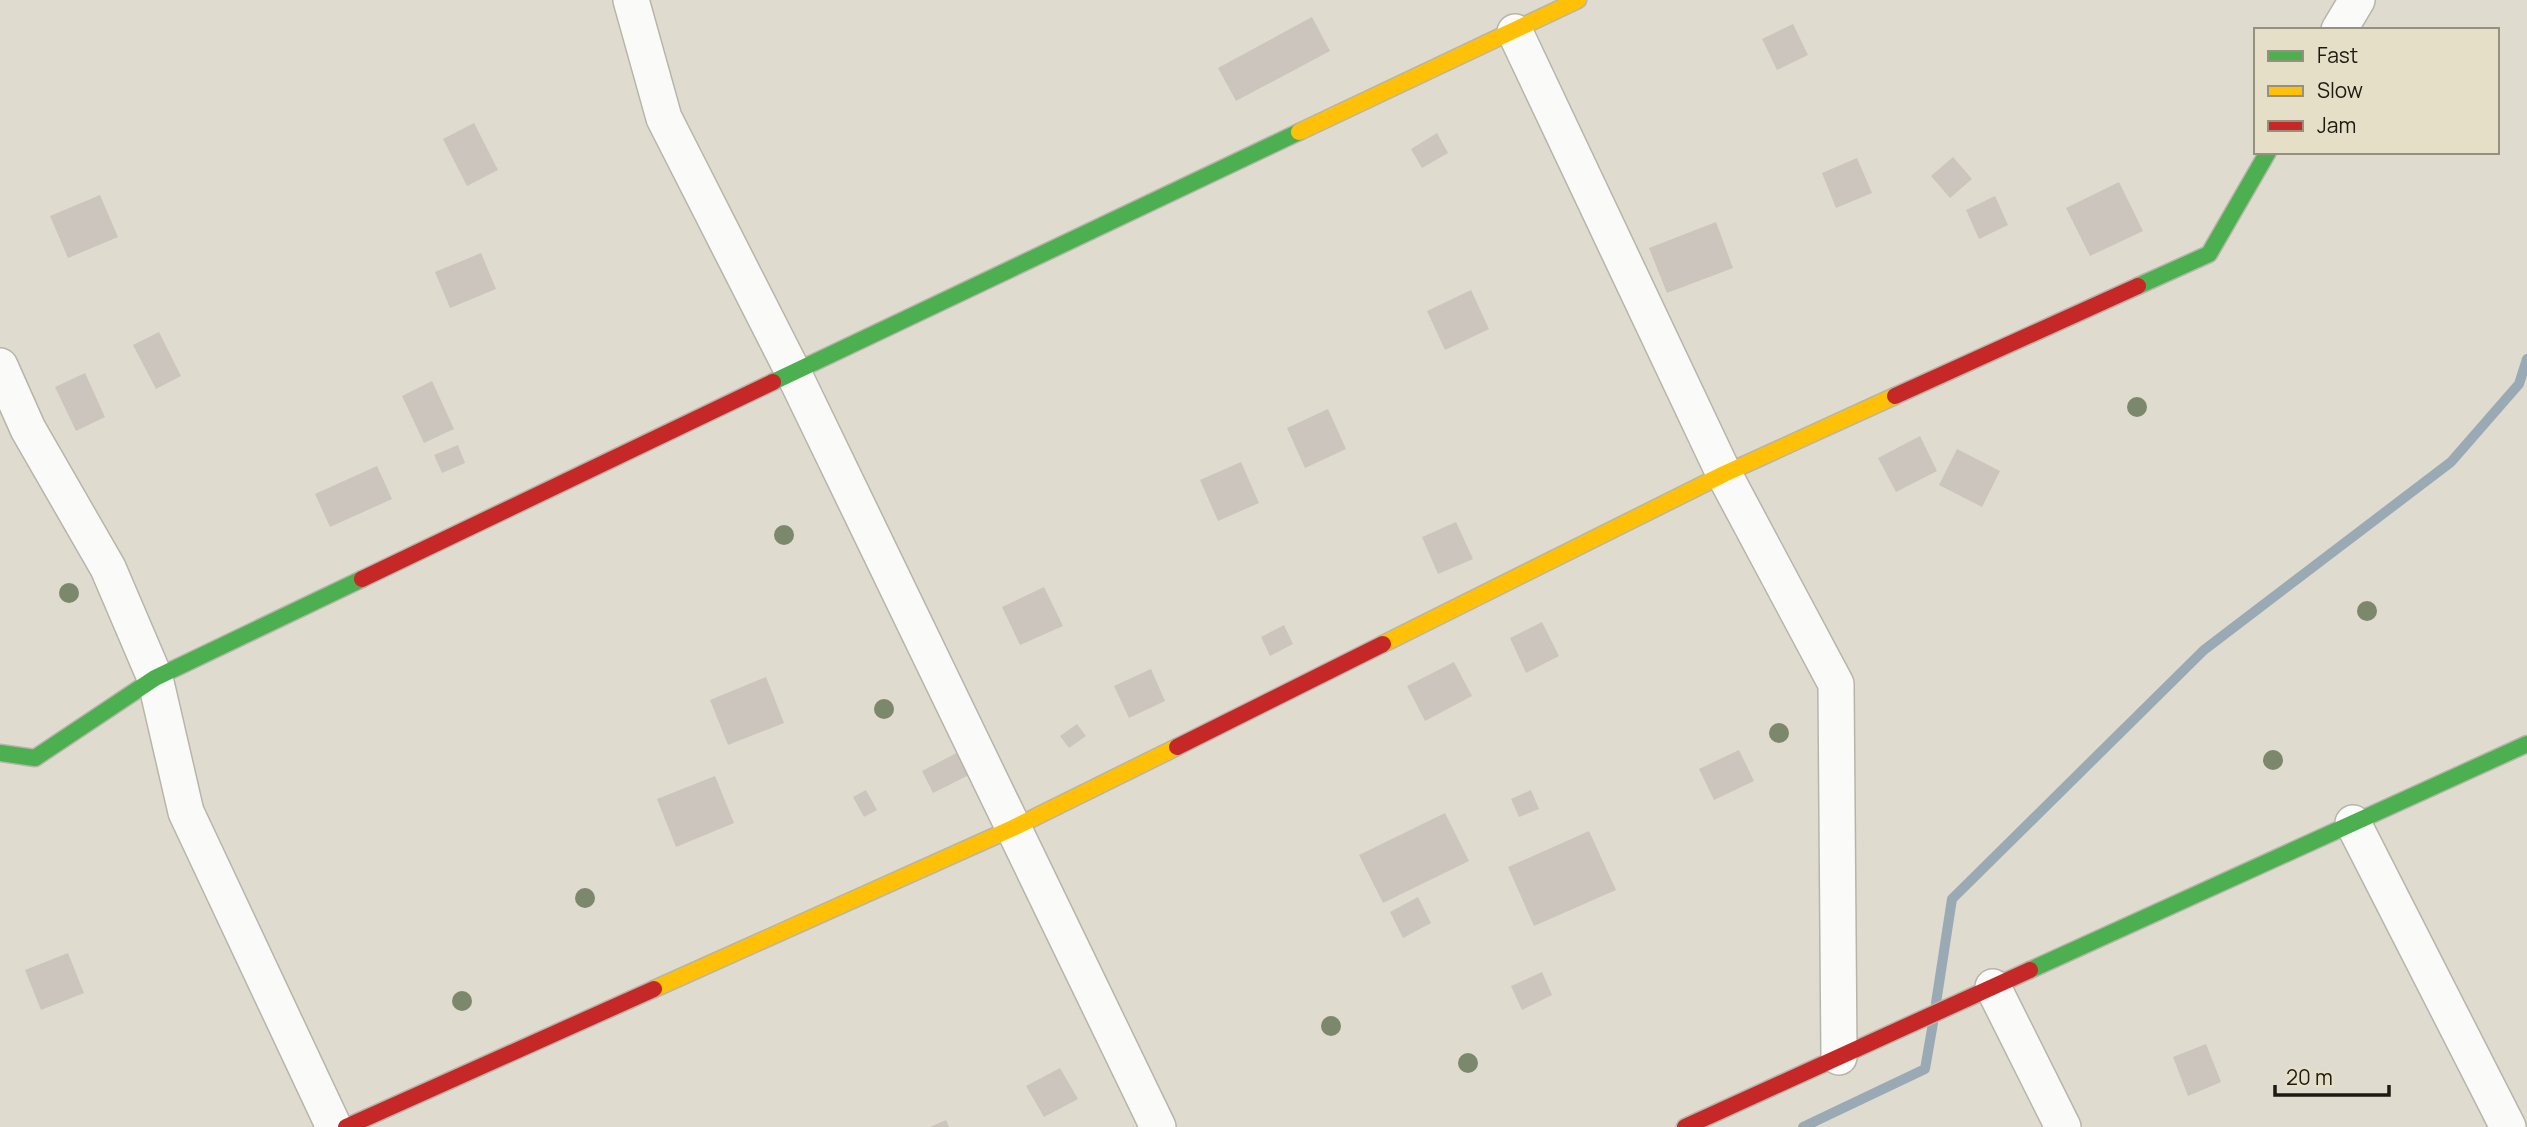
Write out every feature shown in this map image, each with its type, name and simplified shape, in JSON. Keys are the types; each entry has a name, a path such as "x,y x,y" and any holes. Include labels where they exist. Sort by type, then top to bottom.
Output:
{"street":[{"path":"631,0 664,118 793,372 1158,1127"},
{"path":"0,753 35,758 155,678 1578,0"},
{"path":"2340,28 2357,0"},
{"path":"1515,32 1724,474 1836,684 1839,1057"},
{"path":"346,1127 1013,828 1724,474 2209,254 2267,154"},
{"path":"0,366 28,429 108,568 155,678 186,812 334,1127"},
{"path":"1685,1127 2527,744"},
{"path":"2353,823 2508,1127"},
{"path":"1993,987 2063,1127"}],"building":[{"path":"1312,17 1330,51 1236,101 1218,68"},
{"path":"1793,24 1808,55 1777,70 1762,39"},
{"path":"474,123 498,170 467,186 443,139"},
{"path":"1437,133 1448,153 1422,168 1411,149"},
{"path":"1953,157 1972,179 1950,198 1931,176"},
{"path":"1857,158 1872,193 1836,208 1822,173"},
{"path":"2119,182 2143,231 2090,256 2066,208"},
{"path":"100,195 118,237 68,258 50,216"},
{"path":"1995,196 2008,225 1979,239 1966,210"},
{"path":"1716,222 1733,268 1667,293 1649,248"},
{"path":"481,253 496,289 450,308 435,272"},
{"path":"1471,290 1489,329 1445,350 1427,311"},
{"path":"159,332 181,376 156,389 133,345"},
{"path":"85,373 105,417 76,431 55,387"},
{"path":"432,381 454,429 424,443 402,396"},
{"path":"1328,409 1346,449 1305,468 1287,428"},
{"path":"1920,436 1937,471 1896,492 1878,458"},
{"path":"458,445 465,463 442,473 434,455"},
{"path":"1957,449 2000,471 1982,507 1939,485"},
{"path":"1241,462 1259,503 1218,521 1200,480"},
{"path":"377,466 392,499 330,527 315,494"},
{"path":"1456,522 1473,559 1438,574 1422,537"},
{"path":"1044,587 1063,626 1020,645 1002,607"},
{"path":"1542,622 1559,656 1526,673 1510,638"},
{"path":"1284,625 1293,644 1270,656 1261,637"},
{"path":"1454,662 1472,696 1425,721 1407,686"},
{"path":"1151,669 1165,701 1129,718 1114,686"},
{"path":"766,677 784,723 728,745 710,700"},
{"path":"1077,724 1086,736 1069,748 1060,736"},
{"path":"966,748 977,771 933,793 922,771"},
{"path":"1739,750 1754,781 1714,800 1699,769"},
{"path":"715,776 734,823 676,847 657,799"},
{"path":"866,790 877,810 864,817 853,797"},
{"path":"1531,790 1539,809 1519,817 1511,799"},
{"path":"1445,813 1469,861 1383,903 1359,855"},
{"path":"1589,831 1616,890 1534,926 1508,867"},
{"path":"1418,897 1431,923 1403,938 1390,912"},
{"path":"68,953 84,993 41,1010 25,970"},
{"path":"1542,972 1552,995 1522,1010 1511,986"},
{"path":"2206,1044 2221,1082 2188,1096 2173,1057"},
{"path":"1060,1068 1078,1099 1044,1117 1026,1086"},
{"path":"946,1120 949,1127 930,1127"}],"waterway":[{"path":"1936,1003 1952,899 2204,650 2451,462 2519,384 2527,359"},
{"path":"1803,1127 1925,1069 1933,1023"}],"traffic: fast":[{"path":"773,382 1299,132"},
{"path":"2138,286 2209,254 2267,154"},
{"path":"0,753 35,758 155,678 362,579"},
{"path":"2030,970 2527,744"}],"traffic: slow":[{"path":"1299,132 1578,0"},
{"path":"1383,644 1724,474 1895,396"},
{"path":"654,989 1013,828 1177,747"}],"traffic: jam":[{"path":"1895,396 2138,286"},
{"path":"362,579 773,382"},
{"path":"1177,747 1383,644"},
{"path":"1685,1127 2030,970"},
{"path":"346,1127 654,989"}]}
